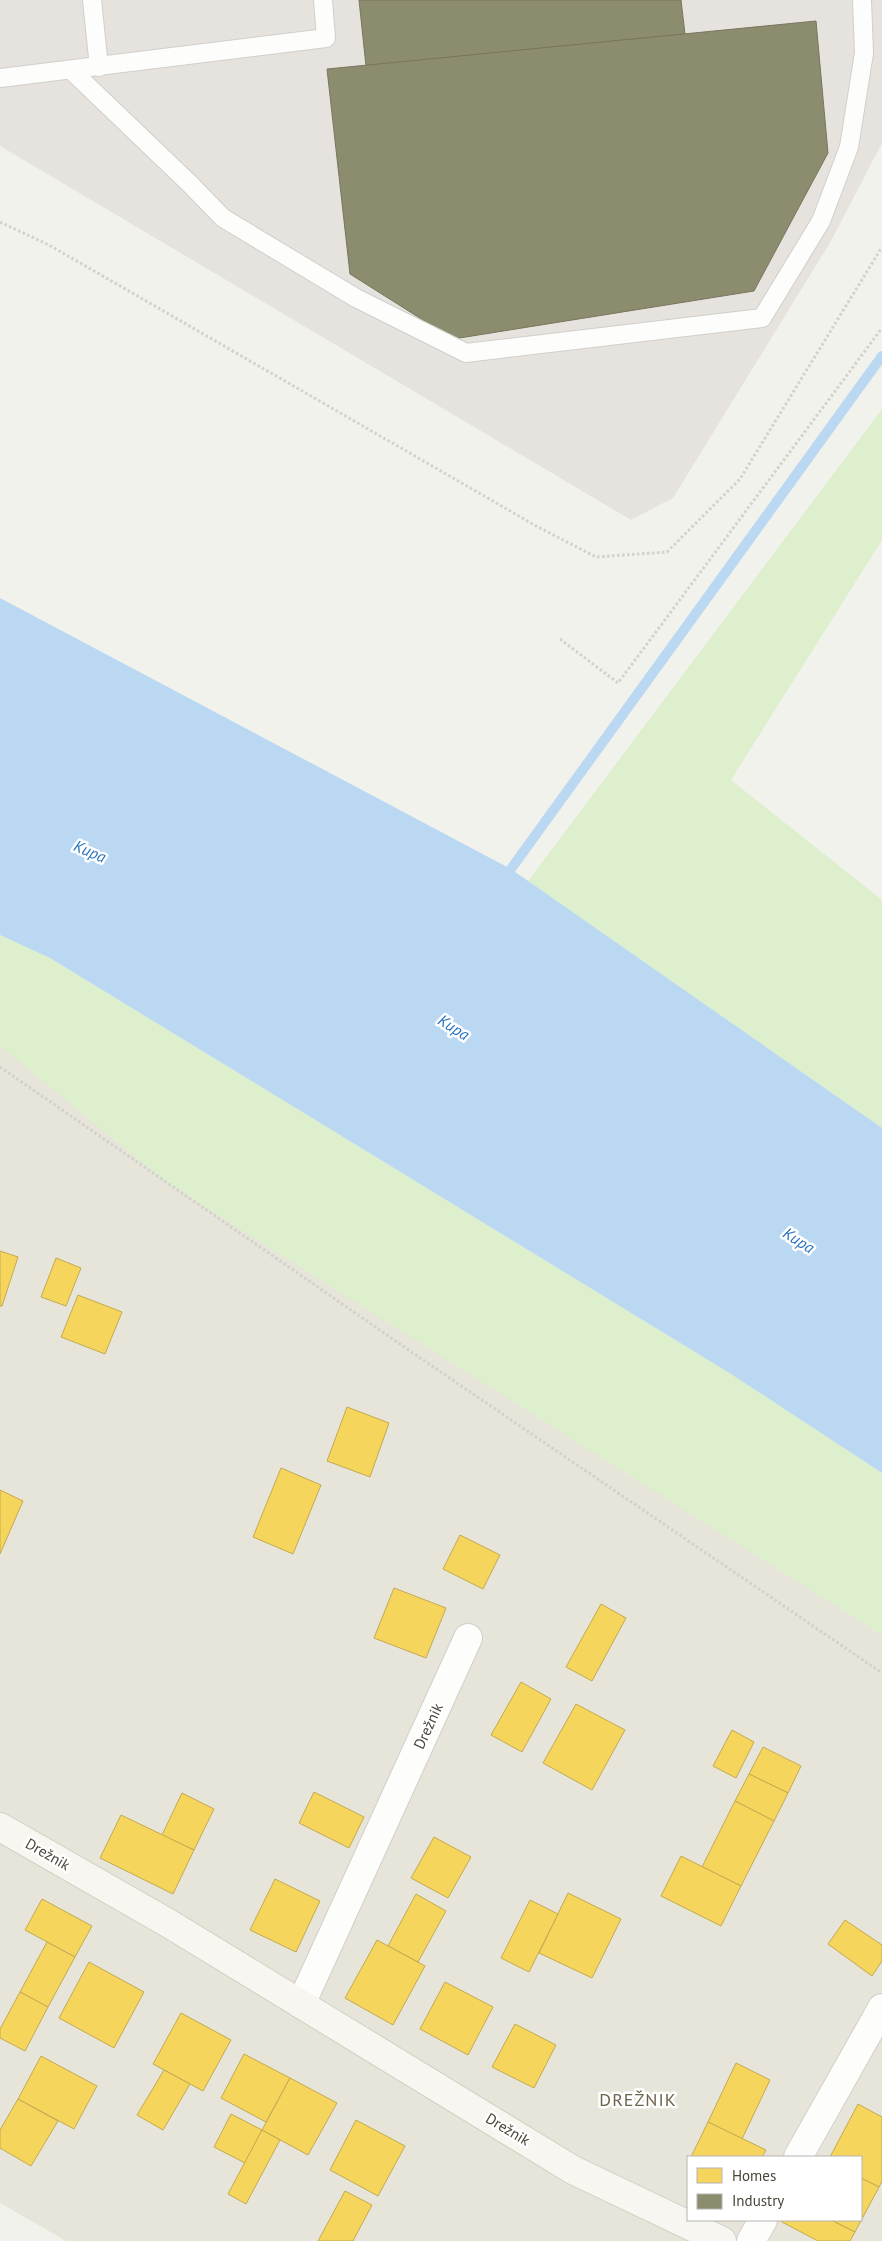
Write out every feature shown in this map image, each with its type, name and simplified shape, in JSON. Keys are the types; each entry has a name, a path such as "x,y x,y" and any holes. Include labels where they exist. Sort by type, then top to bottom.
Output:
{"street":[{"name":"Drežnik","path":"301,2004 468,1638"},
{"name":"Drežnik","path":"0,1827 168,1923 573,2170 722,2241"},
{"path":"799,2156 882,2008"},
{"path":"751,2241 762,2221"}],"lane":[{"path":"92,0 99,67"},
{"path":"0,78 326,38 323,0"},
{"path":"71,70 223,218 356,298 466,354 762,318 821,221 849,148 864,53 862,0"}],"path":[{"path":"0,222 49,245 538,527 596,557 667,552 740,479 882,247"},
{"path":"560,639 618,683 882,328"},
{"path":"0,1068 882,1673"}],"shaded area":[{"path":"0,0 882,0 882,143 831,241 673,498 631,520 0,146"},
{"path":"0,1045 882,1635 882,2241 66,2241 0,2203"}],"green space":[{"path":"882,409 882,540 731,780 882,900 882,1128 528,881"},
{"path":"0,935 50,958 731,1374 882,1473 882,1635 167,1183 0,1046"}],"water":[{"name":"Kupa","path":"0,598 511,869 882,1128 882,1473 731,1374 50,958 0,935"}],"building: Homes":[{"path":"0,1251 18,1257 2,1306 0,1306"},
{"path":"56,1258 81,1268 66,1306 41,1297"},
{"path":"78,1295 122,1312 105,1354 61,1337"},
{"path":"347,1407 389,1423 370,1477 327,1461"},
{"path":"281,1468 321,1485 293,1554 253,1537"},
{"path":"0,1490 23,1501 0,1554"},
{"path":"460,1535 500,1555 483,1589 443,1569"},
{"path":"394,1588 446,1608 426,1658 374,1638"},
{"path":"601,1604 626,1618 592,1681 566,1667"},
{"path":"521,1682 551,1699 522,1752 491,1735"},
{"path":"576,1704 625,1730 592,1790 543,1763"},
{"path":"732,1730 754,1742 736,1778 713,1766"},
{"path":"763,1747 801,1766 788,1793 749,1774"},
{"path":"749,1774 788,1793 774,1821 735,1801"},
{"path":"314,1792 364,1817 349,1848 299,1823"},
{"path":"182,1793 214,1809 194,1850 162,1835"},
{"path":"735,1801 774,1821 741,1886 702,1867"},
{"path":"121,1815 194,1850 173,1894 100,1858"},
{"path":"434,1837 471,1857 448,1898 411,1878"},
{"path":"681,1856 741,1886 721,1926 661,1896"},
{"path":"275,1879 320,1901 296,1952 250,1930"},
{"path":"568,1893 621,1919 592,1978 539,1953"},
{"path":"416,1894 446,1911 418,1962 388,1946"},
{"path":"42,1899 92,1926 75,1957 25,1930"},
{"path":"530,1900 558,1914 529,1972 501,1958"},
{"path":"845,1920 882,1945 882,1961 872,1976 828,1944"},
{"path":"377,1940 425,1966 393,2025 345,1998"},
{"path":"47,1942 75,1957 48,2007 20,1992"},
{"path":"89,1962 144,1992 114,2048 59,2018"},
{"path":"445,1982 493,2007 468,2055 420,2029"},
{"path":"20,1992 48,2007 25,2051 0,2038 0,2029"},
{"path":"181,2013 231,2040 203,2091 153,2064"},
{"path":"515,2024 556,2045 534,2088 492,2067"},
{"path":"244,2054 290,2078 266,2122 221,2098"},
{"path":"41,2056 97,2086 74,2129 18,2099"},
{"path":"736,2063 770,2080 742,2139 708,2122"},
{"path":"164,2070 190,2084 163,2130 137,2115"},
{"path":"290,2078 337,2103 308,2155 262,2130"},
{"path":"18,2099 58,2121 31,2166 0,2148 0,2130"},
{"path":"858,2104 882,2117 882,2181 879,2187 862,2178 862,2156 831,2156"},
{"path":"231,2114 262,2130 245,2163 214,2147"},
{"path":"356,2120 405,2146 378,2196 330,2170"},
{"path":"708,2122 766,2150 763,2156 691,2156"},
{"path":"262,2130 280,2140 246,2204 228,2194"},
{"path":"862,2178 879,2187 862,2219"},
{"path":"345,2191 372,2205 353,2241 318,2241"},
{"path":"833,2221 861,2221 855,2232"},
{"path":"833,2221 855,2232 850,2241 818,2241 782,2222"}],"building: Industry":[{"path":"359,0 681,0 685,34 366,66"},
{"path":"816,21 828,153 754,291 453,339 350,274 327,69"}],"waterway":[{"path":"503,880 882,356"}],"district":[{"name":"DREŽNIK","path":"638,2099"}]}
